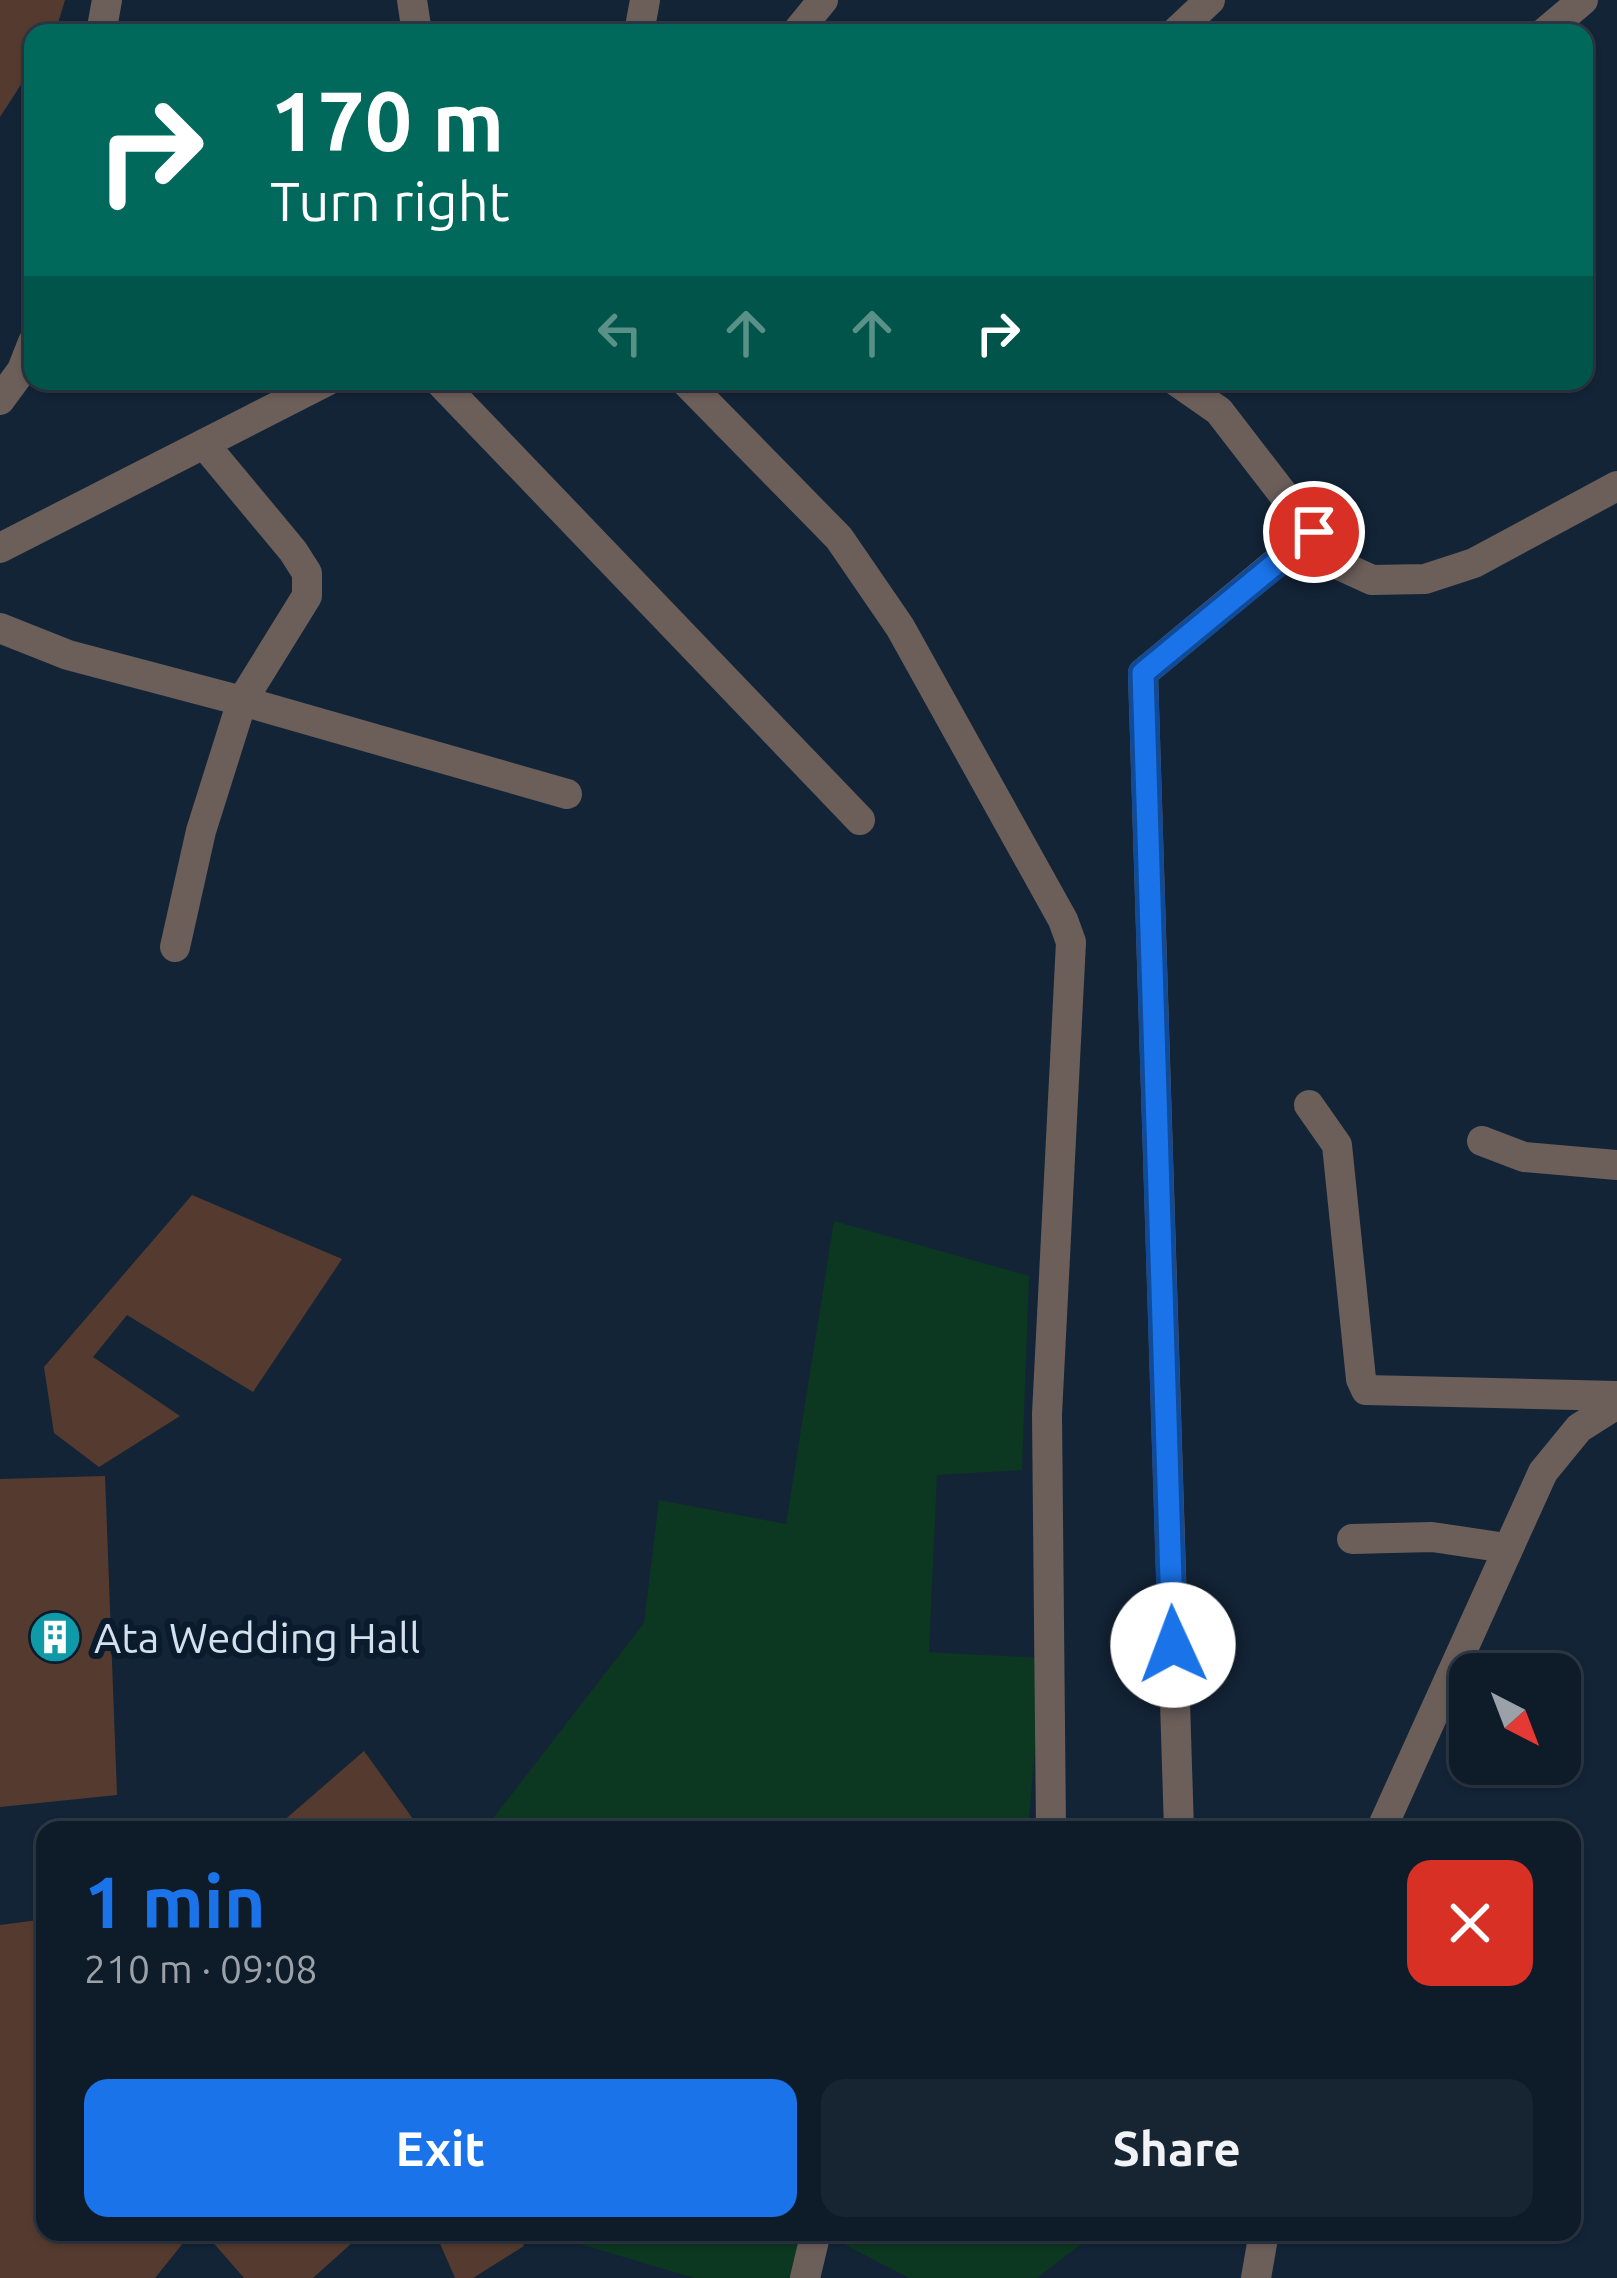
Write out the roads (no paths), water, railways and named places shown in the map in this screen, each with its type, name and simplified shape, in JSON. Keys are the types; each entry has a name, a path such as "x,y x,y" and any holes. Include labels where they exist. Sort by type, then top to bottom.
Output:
{"street":[{"path":"803,24 823,0"},
{"path":"1185,24 1210,0"},
{"path":"1555,24 1583,0"},
{"path":"0,400 24,365"},
{"path":"0,548 309,390"},
{"path":"448,390 860,820"},
{"path":"694,390 839,538 900,627 1064,920 1071,942 1047,1414 1051,1821"},
{"path":"1189,390 1219,411 1337,564 1372,580 1425,579 1474,563 1617,486"},
{"path":"175,947 201,831 242,700 307,596 307,573 204,444"},
{"path":"1179,1821 1143,673 1314,532"},
{"path":"0,628 68,656 242,700 567,794"},
{"path":"1309,1105 1336,1145 1361,1379 1366,1390 1617,1400"},
{"path":"1482,1141 1524,1157 1617,1165"},
{"path":"1385,1821 1543,1472 1579,1428 1617,1400"},
{"path":"1352,1539 1432,1537 1506,1548"},
{"path":"806,2278 814,2241"},
{"path":"1256,2278 1262,2241"}],"place":[{"name":"Ata Wedding Hall","path":"55,1637"}]}
